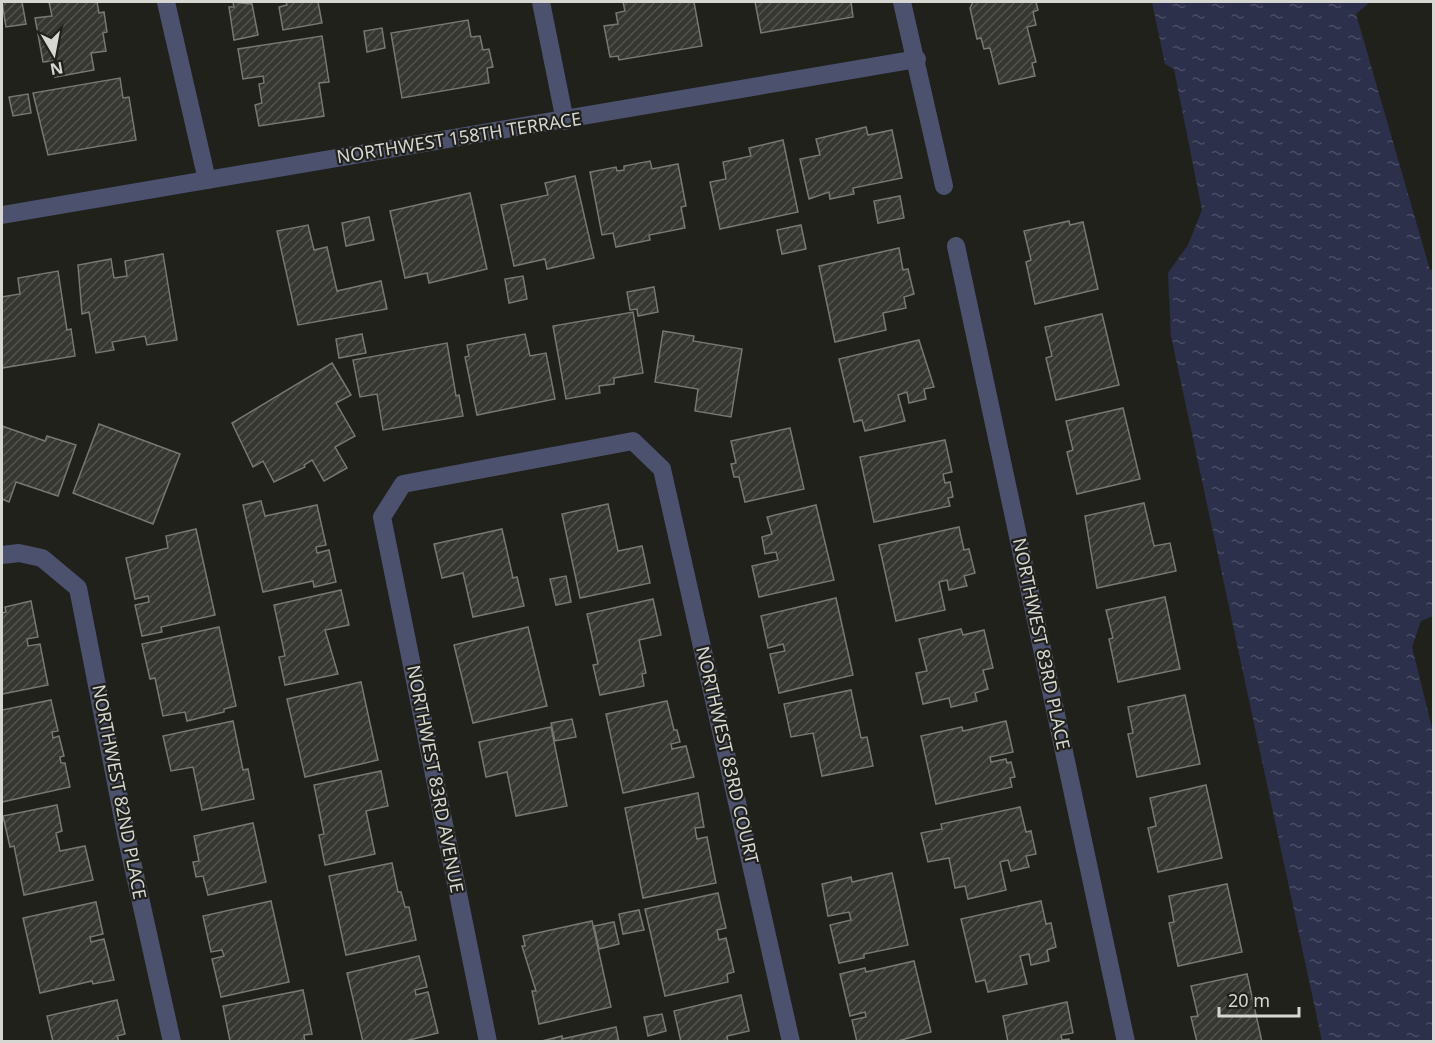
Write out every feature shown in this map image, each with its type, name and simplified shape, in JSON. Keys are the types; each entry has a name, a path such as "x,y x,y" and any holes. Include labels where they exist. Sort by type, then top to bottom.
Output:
{"street":[{"path":"166,2 207,180"},
{"path":"541,2 565,121"},
{"path":"902,2 944,186"},
{"name":"NORTHWEST 158TH TERRACE","path":"2,215 565,121 916,59"},
{"name":"NORTHWEST 83RD PLACE","path":"956,246 1126,1041"},
{"name":"NORTHWEST 83RD COURT","path":"382,517 404,484 633,441 662,468 791,1041"},
{"name":"NORTHWEST 83RD AVENUE","path":"382,517 488,1041"},
{"name":"NORTHWEST 82ND PLACE","path":"2,555 19,553 42,558 78,588 127,839 172,1041"}],"water":[{"path":"1152,2 1370,2 1356,14 1430,270 1433,269 1433,616 1421,621 1412,647 1434,736 1433,1041 1322,1041 1171,336 1168,273 1188,245 1202,210 1174,69 1165,64"}],"building":[{"path":"2,2 22,2 26,24 6,27"},
{"path":"49,2 97,2 99,13 104,12 107,32 103,33 106,51 91,53 94,70 55,77 53,61 43,62 35,18 52,16"},
{"path":"233,2 252,4 258,35 234,40 229,7 234,7"},
{"path":"286,2 318,2 322,23 283,30 279,7 287,5"},
{"path":"623,2 694,2 702,46 619,60 618,56 610,57 604,26 618,24 616,13 625,11"},
{"path":"755,2 851,2 853,17 761,33"},
{"path":"973,2 1036,2 1038,10 1033,12 1036,25 1027,27 1036,62 1032,63 1035,76 999,84 990,48 984,49 981,38 977,39 970,8"},
{"path":"468,20 471,37 480,36 483,50 489,49 493,67 487,68 489,83 402,98 391,33"},
{"path":"382,28 385,48 367,52 364,31"},
{"path":"322,36 329,82 319,83 324,116 259,126 255,105 262,103 259,84 264,83 263,76 243,79 238,49"},
{"path":"120,78 123,98 129,97 136,140 48,155 33,93"},
{"path":"28,94 31,113 13,116 9,97"},
{"path":"866,127 868,135 892,130 902,178 853,188 854,194 830,199 829,192 809,199 800,159 820,155 816,139"},
{"path":"783,140 798,212 720,229 710,182 726,179 723,162 751,156 749,148"},
{"path":"650,161 652,169 678,164 686,206 681,207 685,228 649,235 650,240 616,247 613,233 602,235 590,172 616,167 617,171 624,170 624,166"},
{"path":"575,176 594,258 547,269 545,259 514,266 501,205 548,195 545,183"},
{"path":"470,193 487,269 429,283 427,273 405,278 390,211"},
{"path":"900,196 904,218 878,223 874,201"},
{"path":"369,217 374,240 346,246 342,223"},
{"path":"1069,221 1070,225 1083,222 1098,289 1035,304 1026,262 1031,260 1024,231"},
{"path":"308,225 314,250 327,247 337,291 381,281 387,309 298,325 277,231"},
{"path":"801,225 806,249 782,254 777,230"},
{"path":"899,248 903,270 908,269 914,294 904,297 906,308 883,313 886,330 835,342 819,266"},
{"path":"163,254 177,340 147,345 145,336 112,342 114,350 96,353 89,312 82,314 78,265 111,259 114,278 127,276 125,261"},
{"path":"58,271 67,330 71,329 75,356 2,368 2,297 20,294 18,278"},
{"path":"523,276 527,299 509,303 505,279"},
{"path":"654,287 658,312 638,316 637,309 630,310 627,292"},
{"path":"633,312 643,373 614,378 614,384 599,386 600,393 566,399 553,326"},
{"path":"1102,314 1119,385 1056,400 1046,358 1052,356 1045,327"},
{"path":"663,331 694,336 693,341 742,349 731,417 695,411 698,389 655,382"},
{"path":"362,334 366,353 339,358 336,339"},
{"path":"525,334 530,356 546,353 555,399 477,415 465,357 469,356 467,345"},
{"path":"919,340 934,387 924,389 926,399 909,403 907,392 898,395 905,421 865,431 862,420 854,422 839,359"},
{"path":"447,343 456,396 459,395 463,416 383,430 377,394 360,397 353,360"},
{"path":"332,363 351,395 336,403 355,436 335,447 347,468 324,481 312,460 304,465 305,467 274,482 263,461 253,467 232,423"},
{"path":"1123,408 1140,479 1077,494 1067,452 1073,450 1066,421"},
{"path":"99,424 180,454 153,524 73,493"},
{"path":"2,426 45,441 47,436 76,445 58,496 16,482 9,502 2,499"},
{"path":"790,428 804,489 745,502 739,477 734,477 731,464 736,463 731,441"},
{"path":"945,440 952,472 943,474 945,483 950,482 953,497 948,498 950,506 874,522 860,457"},
{"path":"261,501 265,516 317,505 326,545 316,547 317,553 329,550 336,582 314,587 313,581 263,592 243,505"},
{"path":"1144,503 1154,546 1170,543 1176,571 1097,588 1085,516"},
{"path":"608,504 618,551 642,546 650,583 580,598 562,514"},
{"path":"816,505 834,580 759,597 752,566 778,560 776,552 765,554 762,537 772,534 767,517"},
{"path":"959,527 964,550 969,549 975,573 964,576 967,586 949,590 947,580 939,582 945,610 896,621 879,545"},
{"path":"196,529 215,615 161,627 162,632 142,636 135,605 149,602 148,596 135,599 126,558 168,548 166,536"},
{"path":"502,529 513,578 517,577 524,606 473,617 463,573 442,578 434,544"},
{"path":"566,576 571,602 556,605 550,579"},
{"path":"341,590 349,625 325,630 338,674 285,685 279,657 285,656 274,605"},
{"path":"1165,597 1180,669 1118,682 1109,639 1113,638 1106,610"},
{"path":"836,598 853,675 779,693 770,654 785,651 783,644 768,648 761,616"},
{"path":"653,599 661,635 639,640 646,673 642,674 644,686 600,695 593,665 598,664 587,614"},
{"path":"31,601 38,637 27,639 28,646 40,644 48,685 2,694 2,613 6,612 5,607"},
{"path":"219,627 236,706 224,709 224,712 187,721 185,712 163,716 155,678 150,679 142,644"},
{"path":"528,627 547,706 473,723 454,645"},
{"path":"961,629 963,635 984,630 993,668 983,670 988,689 975,693 977,701 951,707 949,698 923,704 916,673 927,671 919,639"},
{"path":"361,682 378,760 305,777 287,699"},
{"path":"851,690 861,738 867,737 873,766 822,776 813,733 791,737 784,704"},
{"path":"1185,695 1200,764 1137,777 1128,734 1133,733 1128,707"},
{"path":"51,700 58,731 52,732 53,738 59,736 64,756 60,757 61,763 65,763 70,787 2,802 2,710"},
{"path":"667,701 674,730 677,730 680,742 671,744 672,749 686,746 694,777 623,793 606,714"},
{"path":"572,719 576,737 555,741 551,723"},
{"path":"233,721 243,770 248,769 254,799 202,810 193,767 171,771 163,736"},
{"path":"1006,721 1013,752 990,757 991,762 1006,759 1007,763 1011,762 1015,777 1010,778 1012,787 936,804 921,736 962,727 963,731"},
{"path":"551,727 567,806 516,816 507,772 486,777 479,742"},
{"path":"381,771 388,806 366,811 375,854 325,865 319,835 324,834 314,785"},
{"path":"1206,785 1222,858 1158,872 1148,828 1156,826 1150,798"},
{"path":"698,793 704,827 695,828 697,839 707,837 716,883 643,898 625,808"},
{"path":"57,805 62,831 56,833 60,851 85,846 93,880 24,895 14,846 10,847 3,816"},
{"path":"1020,807 1026,832 1031,831 1036,854 1026,856 1029,867 1011,871 1008,860 1000,862 1006,890 968,899 965,886 955,888 949,858 928,862 921,833 942,829 941,824"},
{"path":"253,823 266,882 208,895 203,876 196,877 193,862 199,861 194,836"},
{"path":"392,863 398,892 401,892 405,907 409,907 416,940 346,955 329,876"},
{"path":"892,873 908,945 864,954 864,958 839,963 830,925 851,920 849,912 828,916 822,884 851,877 852,882"},
{"path":"1227,884 1242,952 1178,966 1169,923 1174,922 1169,896"},
{"path":"718,893 726,928 717,930 719,940 726,938 734,972 727,974 728,982 665,996 645,909"},
{"path":"271,901 289,982 221,997 212,959 224,956 222,950 211,952 203,916"},
{"path":"1041,901 1046,924 1051,923 1056,947 1047,950 1049,961 1031,965 1029,954 1020,956 1027,984 988,992 985,980 976,982 961,919"},
{"path":"96,902 103,934 90,937 91,942 104,939 114,980 93,984 92,981 40,993 23,918"},
{"path":"639,910 644,930 623,934 619,914"},
{"path":"592,921 611,1007 539,1024 532,991 536,991 522,946 525,946 523,936"},
{"path":"614,922 619,944 599,949 594,926"},
{"path":"419,956 427,987 415,990 416,995 428,992 438,1033 401,1042 363,1042 347,973"},
{"path":"914,961 931,1032 894,1042 857,1042 852,1020 866,1017 865,1012 850,1016 840,974 865,968 866,972"},
{"path":"1247,974 1262,1042 1197,1042 1191,1017 1198,1016 1191,986"},
{"path":"303,990 312,1034 304,1035 305,1042 230,1041 223,1006"},
{"path":"741,995 749,1031 727,1036 728,1042 681,1042 674,1011"},
{"path":"117,1000 125,1034 117,1036 119,1042 53,1042 47,1016"},
{"path":"1067,1002 1073,1033 1061,1035 1062,1040 1069,1039 1070,1042 1008,1042 1003,1016"},
{"path":"662,1014 666,1031 648,1036 644,1017"},
{"path":"616,1027 619,1042 542,1041 562,1036 562,1039"}]}
